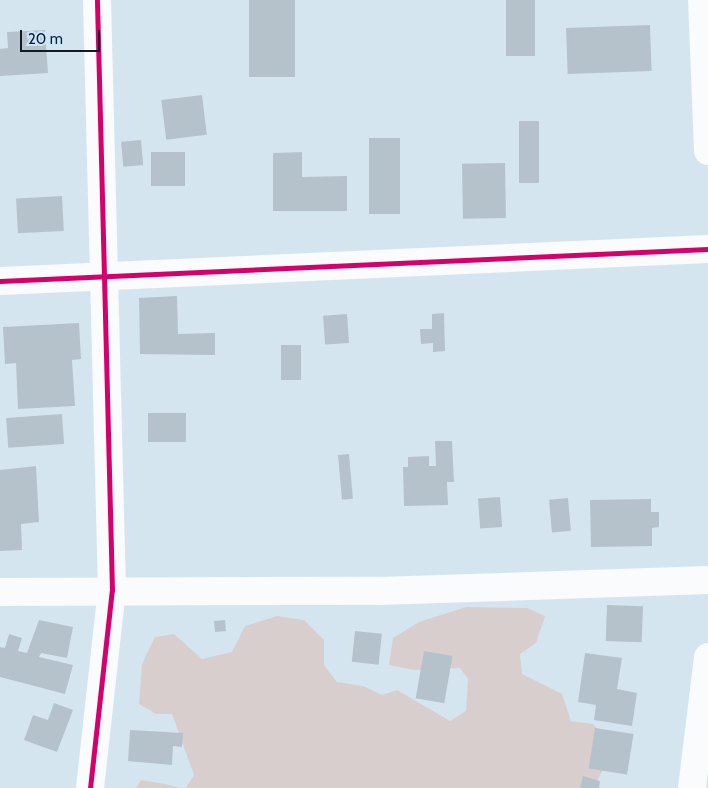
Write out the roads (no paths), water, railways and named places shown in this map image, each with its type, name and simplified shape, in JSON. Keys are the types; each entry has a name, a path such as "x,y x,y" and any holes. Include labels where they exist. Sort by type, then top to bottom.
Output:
{"street":[{"path":"90,788 112,590 97,0"},
{"path":"702,0 708,152"},
{"path":"0,281 708,248"},
{"path":"0,592 112,590 379,591 708,580"},
{"path":"692,788 708,657"}]}
